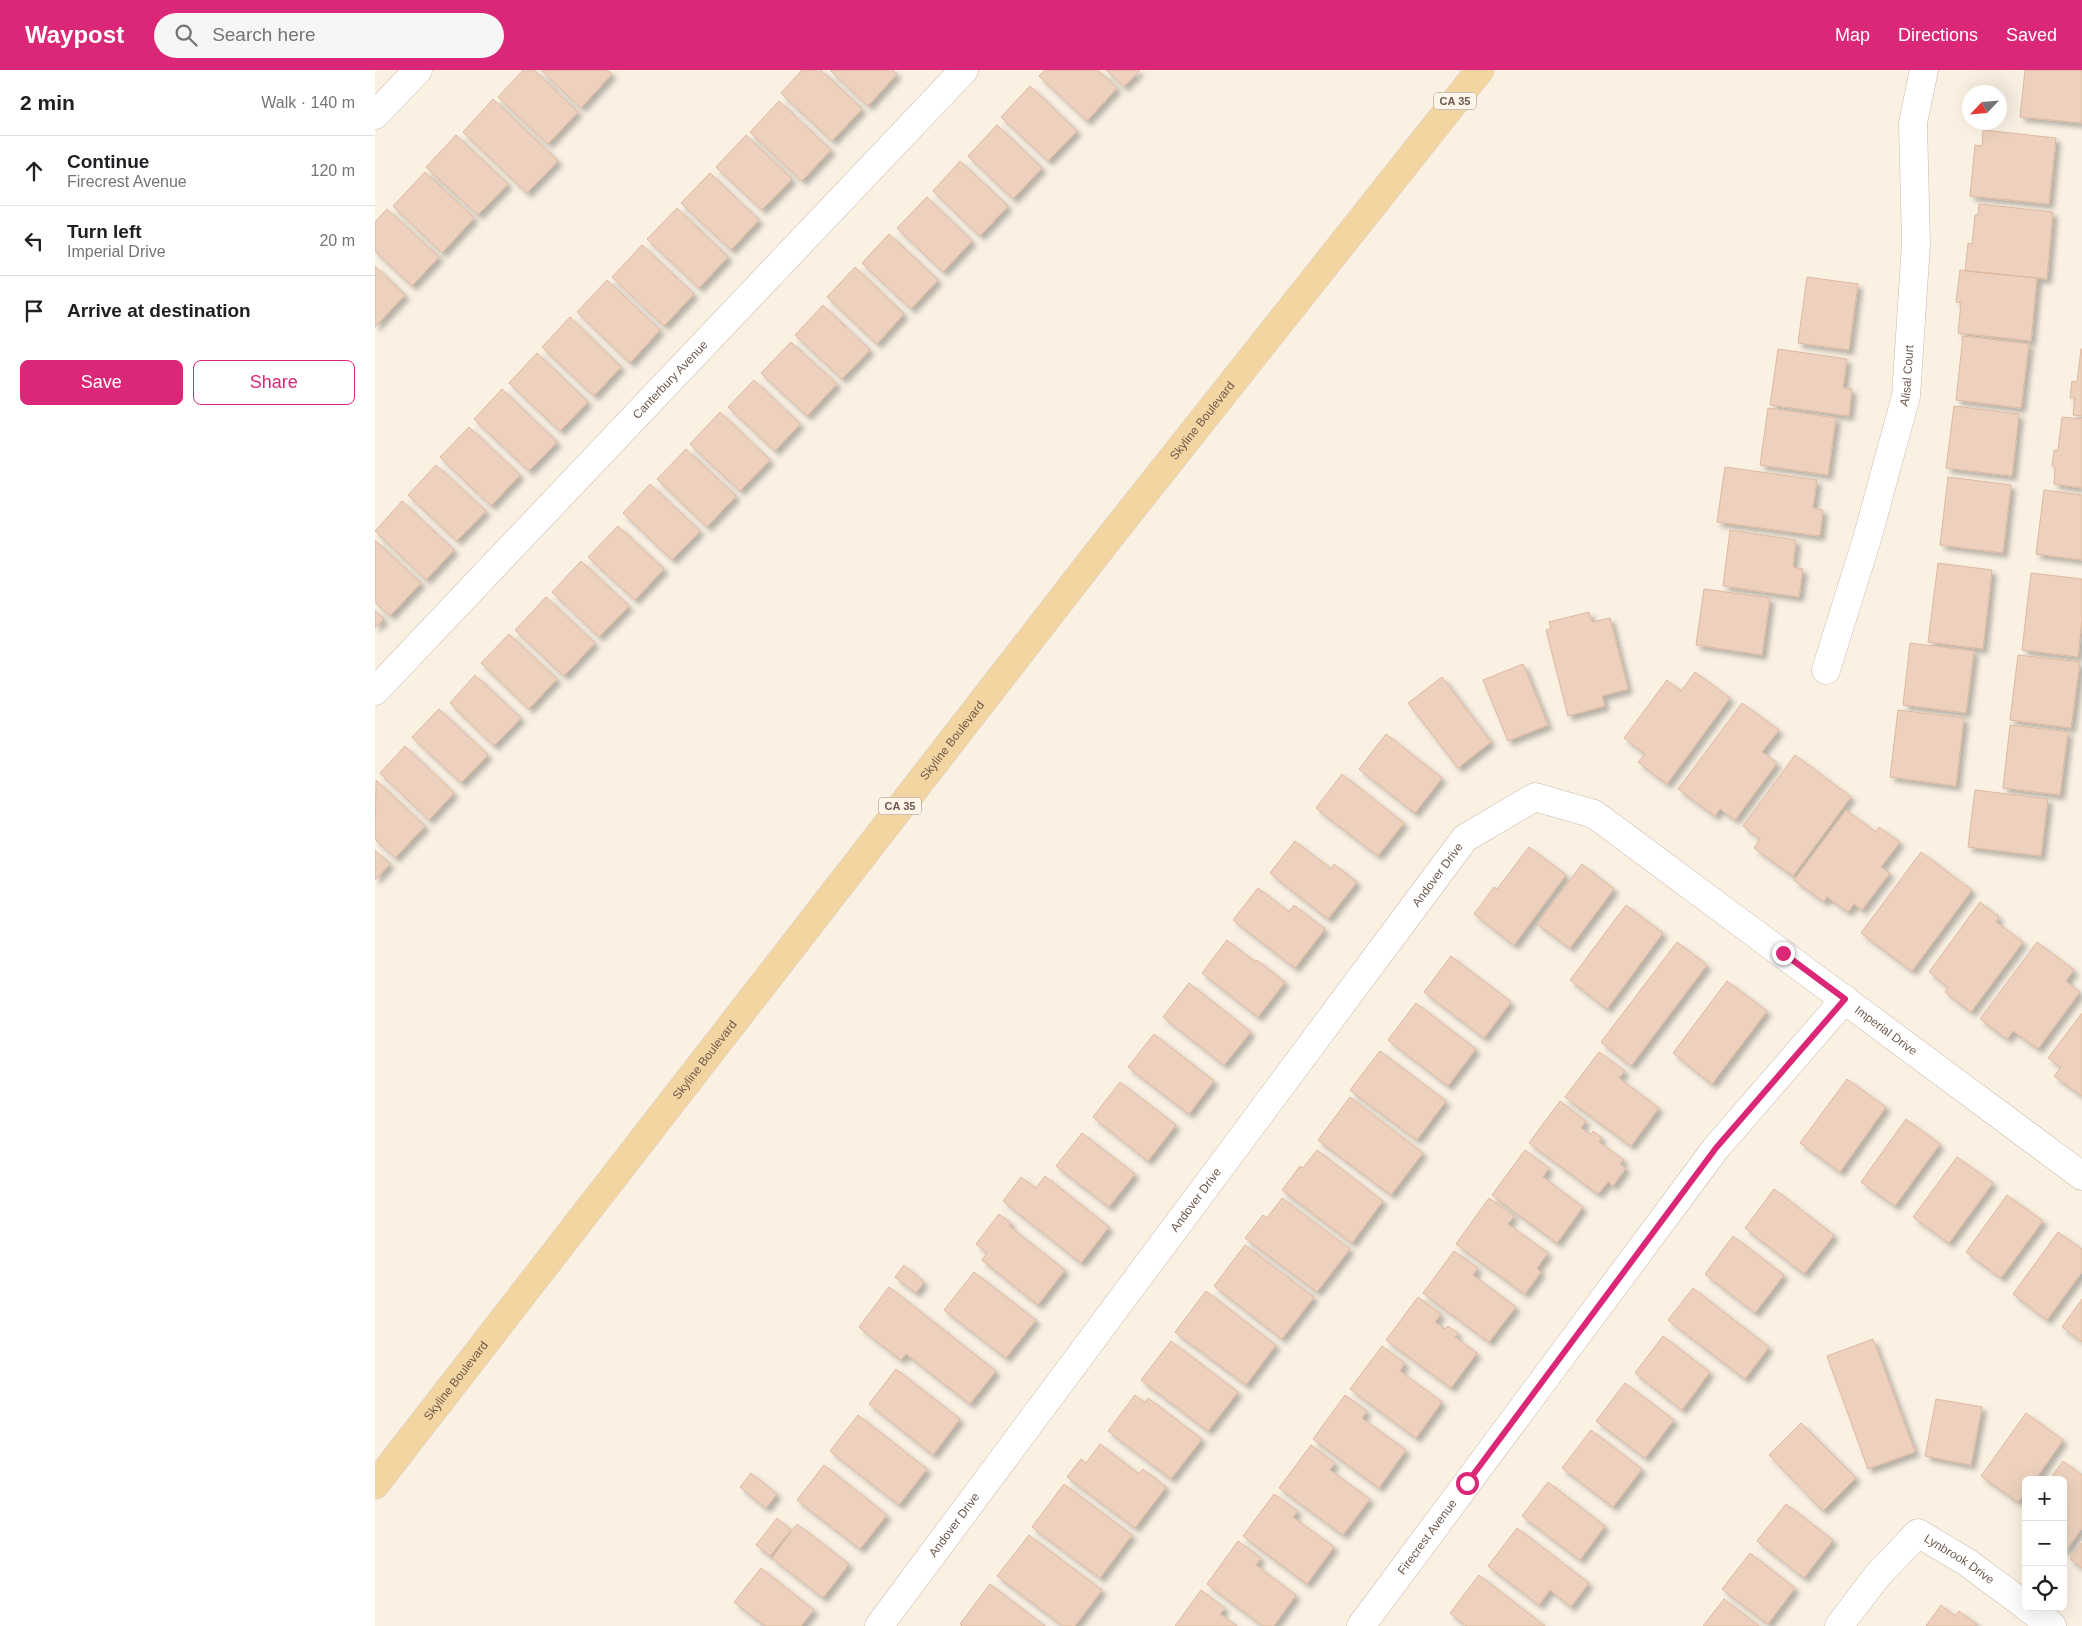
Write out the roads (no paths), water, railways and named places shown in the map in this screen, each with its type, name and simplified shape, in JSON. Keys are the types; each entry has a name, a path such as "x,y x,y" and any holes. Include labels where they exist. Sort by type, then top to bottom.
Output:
{"main road":[{"name":"Skyline Boulevard","path":"375,1485 1093,558 1480,70"}],"street":[{"path":"375,115 418,70"},
{"name":"Canterbury Avenue","path":"375,691 965,70"},
{"name":"Alisal Court","path":"1826,670 1867,540 1907,396 1916,244 1913,123 1924,70"},
{"name":"Imperial Drive","path":"1535,797 1594,814 2082,1176"},
{"name":"Andover Drive","path":"879,1626 1465,838 1535,797"},
{"name":"Firecrest Avenue","path":"1361,1626 1716,1148 1845,999"},
{"name":"Lynbrook Drive","path":"1839,1626 1877,1576 1919,1533 1967,1563 2022,1604"},
{"name":"Lynbrook Drive","path":"2031,1611 2052,1626"}]}
